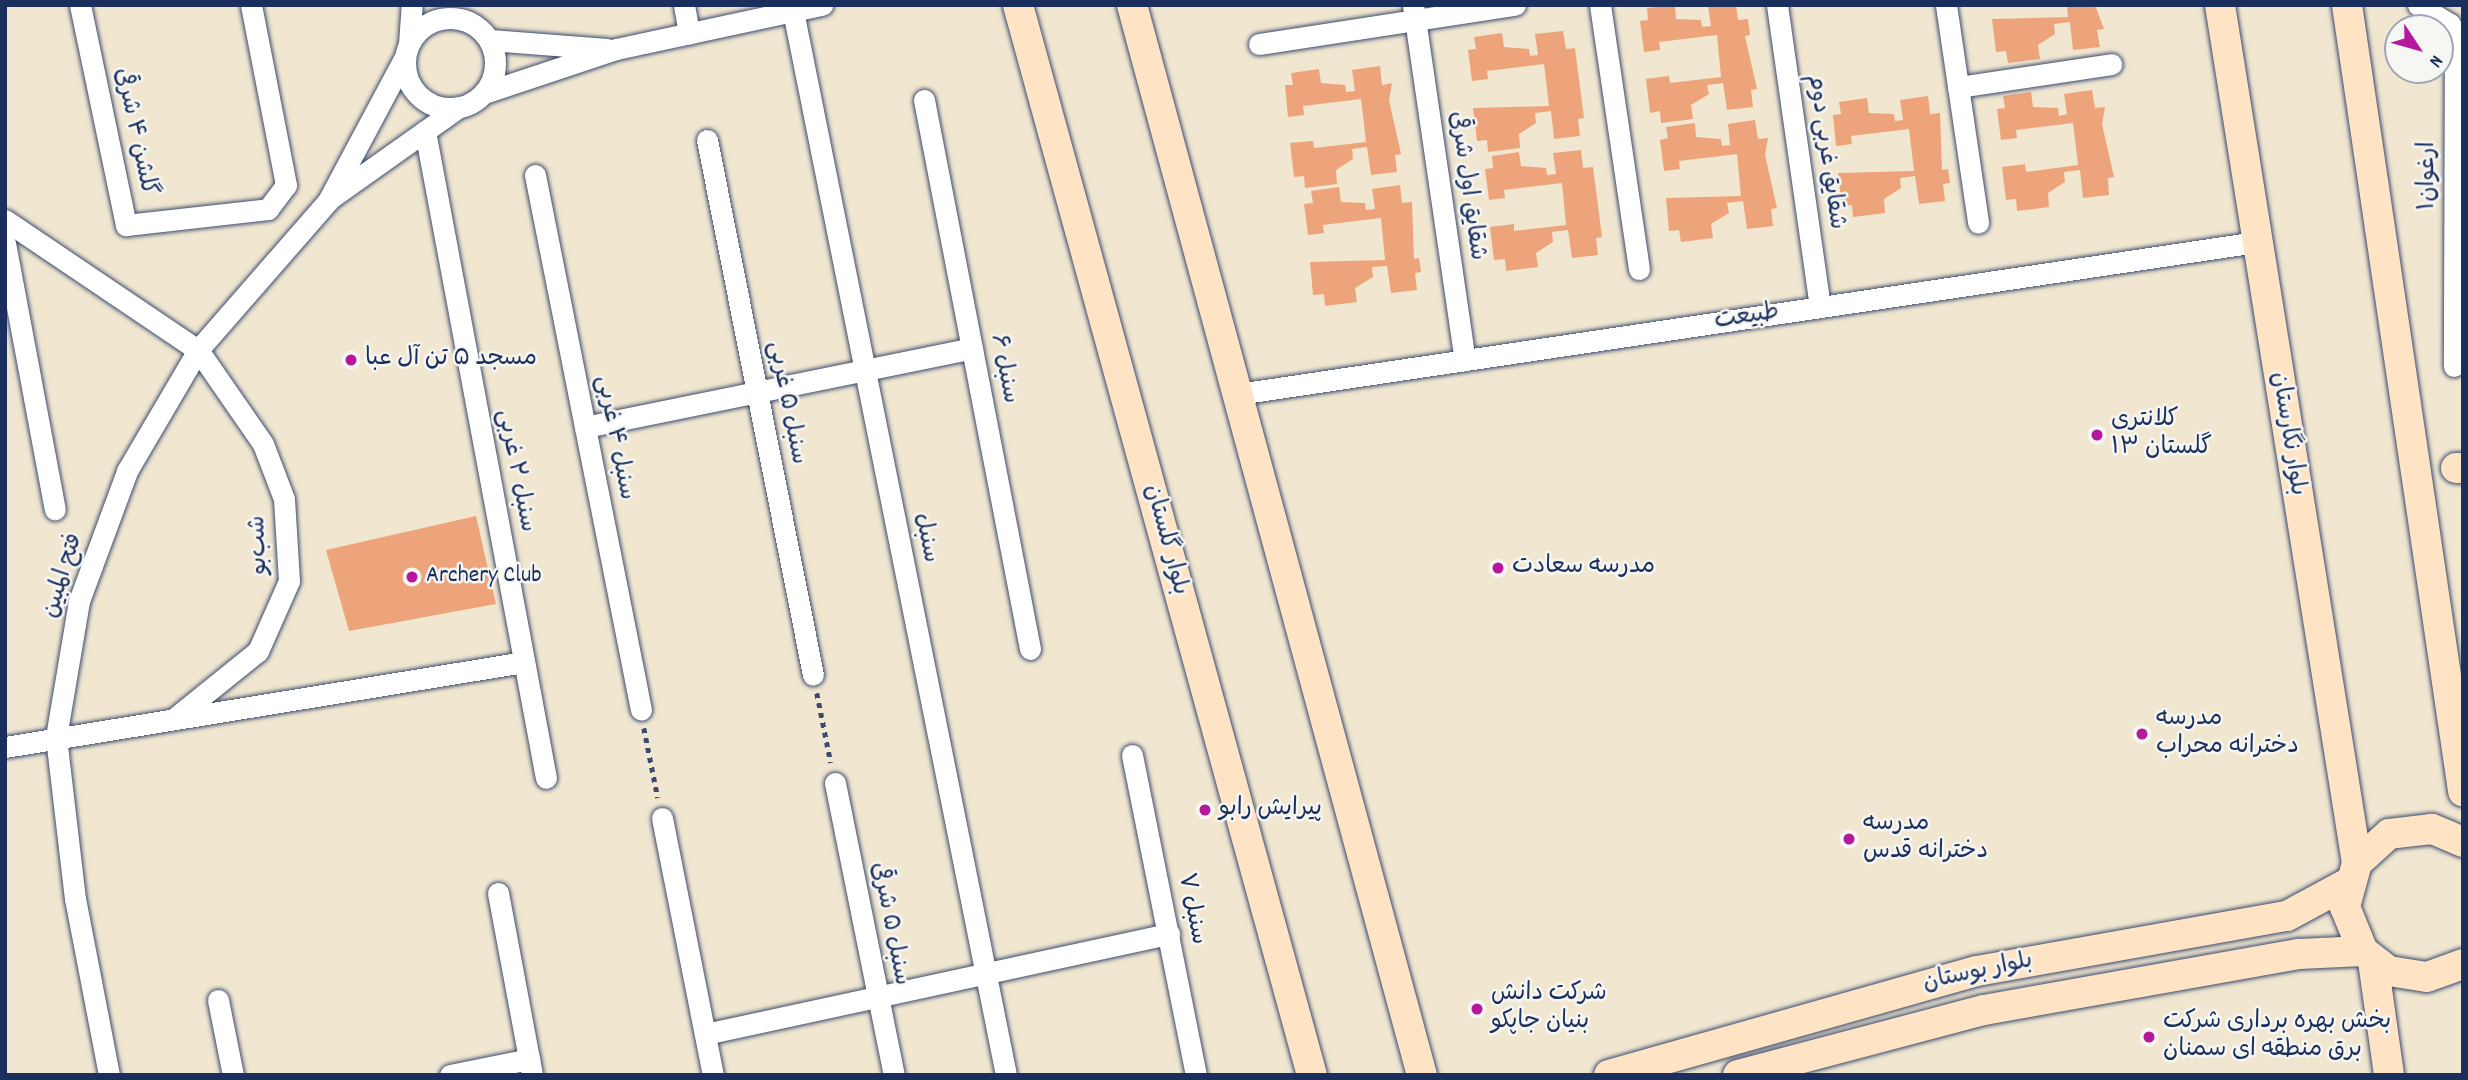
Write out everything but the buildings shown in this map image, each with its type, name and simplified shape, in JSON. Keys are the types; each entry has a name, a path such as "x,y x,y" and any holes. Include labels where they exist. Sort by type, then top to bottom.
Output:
{"main road":[{"name":"بلوار گلستان","path":"1018,5 1311,1075"},
{"path":"1132,5 1422,1075"},
{"name":"بلوار نگارستان","path":"2220,5 2352,873 2350,931 2368,956"},
{"path":"2347,5 2463,791"},
{"name":"بلوار بوستان","path":"1609,1075 1977,971 2287,916 2352,873 2389,834 2410,828 2432,829 2463,842"},
{"name":"بلوار بوستان","path":"1738,1075 1984,1010 2299,954 2368,956 2427,977 2463,964"},
{"path":"2368,956 2389,1075"}],"street":[{"name":"گلشن ۴ شرقی","path":"80,5 126,225 268,209 286,185 251,5"},
{"path":"412,5 407,50 419,96 459,107"},
{"path":"684,5 689,34"},
{"path":"328,201 459,107 484,93 616,49 822,5"},
{"path":"1259,44 1414,13 1515,5"},
{"path":"1600,5 1639,269"},
{"name":"شقایق غربی دوم","path":"1777,5 1820,307"},
{"path":"1947,5 1978,223"},
{"name":"ارغوان۱","path":"2418,5 2450,24 2455,35 2459,228 2454,366"},
{"name":"سنبل","path":"793,12 1006,1075"},
{"path":"328,201 407,50 435,20 466,13 490,40 496,68 484,93"},
{"name":"شقایق اول شرقی","path":"1414,13 1465,360"},
{"path":"490,40 616,49"},
{"path":"1958,87 2111,64"},
{"name":"سنبل ۶","path":"924,100 1030,649"},
{"name":"سنبل ۲ غربی","path":"425,131 546,778"},
{"name":"سنبل ۵ غربی","path":"707,141 813,675"},
{"name":"سنبل ۴ غربی","path":"535,175 641,710"},
{"name":"فتح المبین","path":"109,1075 75,900 56,737 83,588 127,471 198,350 328,201"},
{"path":"5,220 198,350"},
{"name":"طبیعت","path":"1238,394 2256,242"},
{"path":"5,243 55,509"},
{"path":"585,427 972,348"},
{"name":"شب‌بو","path":"175,718 258,651 289,581 284,499 267,455 198,350"},
{"path":"5,747 524,662"},
{"name":"سنبل ۷","path":"1132,755 1196,1075"},
{"name":"سنبل ۵ شرقی","path":"835,783 894,1075"},
{"path":"662,818 713,1075"},
{"path":"450,1075 531,1067 498,893"},
{"path":"705,1034 1169,934"},
{"path":"218,1000 233,1075"}],"path":[{"path":"813,675 835,783"},
{"path":"641,710 662,818"}],"place":[{"name":"مسجد ۵ تن آل عبا","path":"351,360"},
{"name":"کلانتری ۱۳ گلستان","path":"2097,435"},
{"name":"مدرسه سعادت","path":"1498,568"},
{"name":"Archery Club","path":"412,577"},
{"name":"مدرسه دخترانه محراب","path":"2142,734"},
{"name":"پیرایش رابو","path":"1205,810"},
{"name":"مدرسه دخترانه قدس","path":"1849,839"},
{"name":"شرکت دانش بنیان جاپکو","path":"1477,1009"},
{"name":"بخش بهره برداری شرکت برق منطقه ای سمنان","path":"2149,1037"}]}
